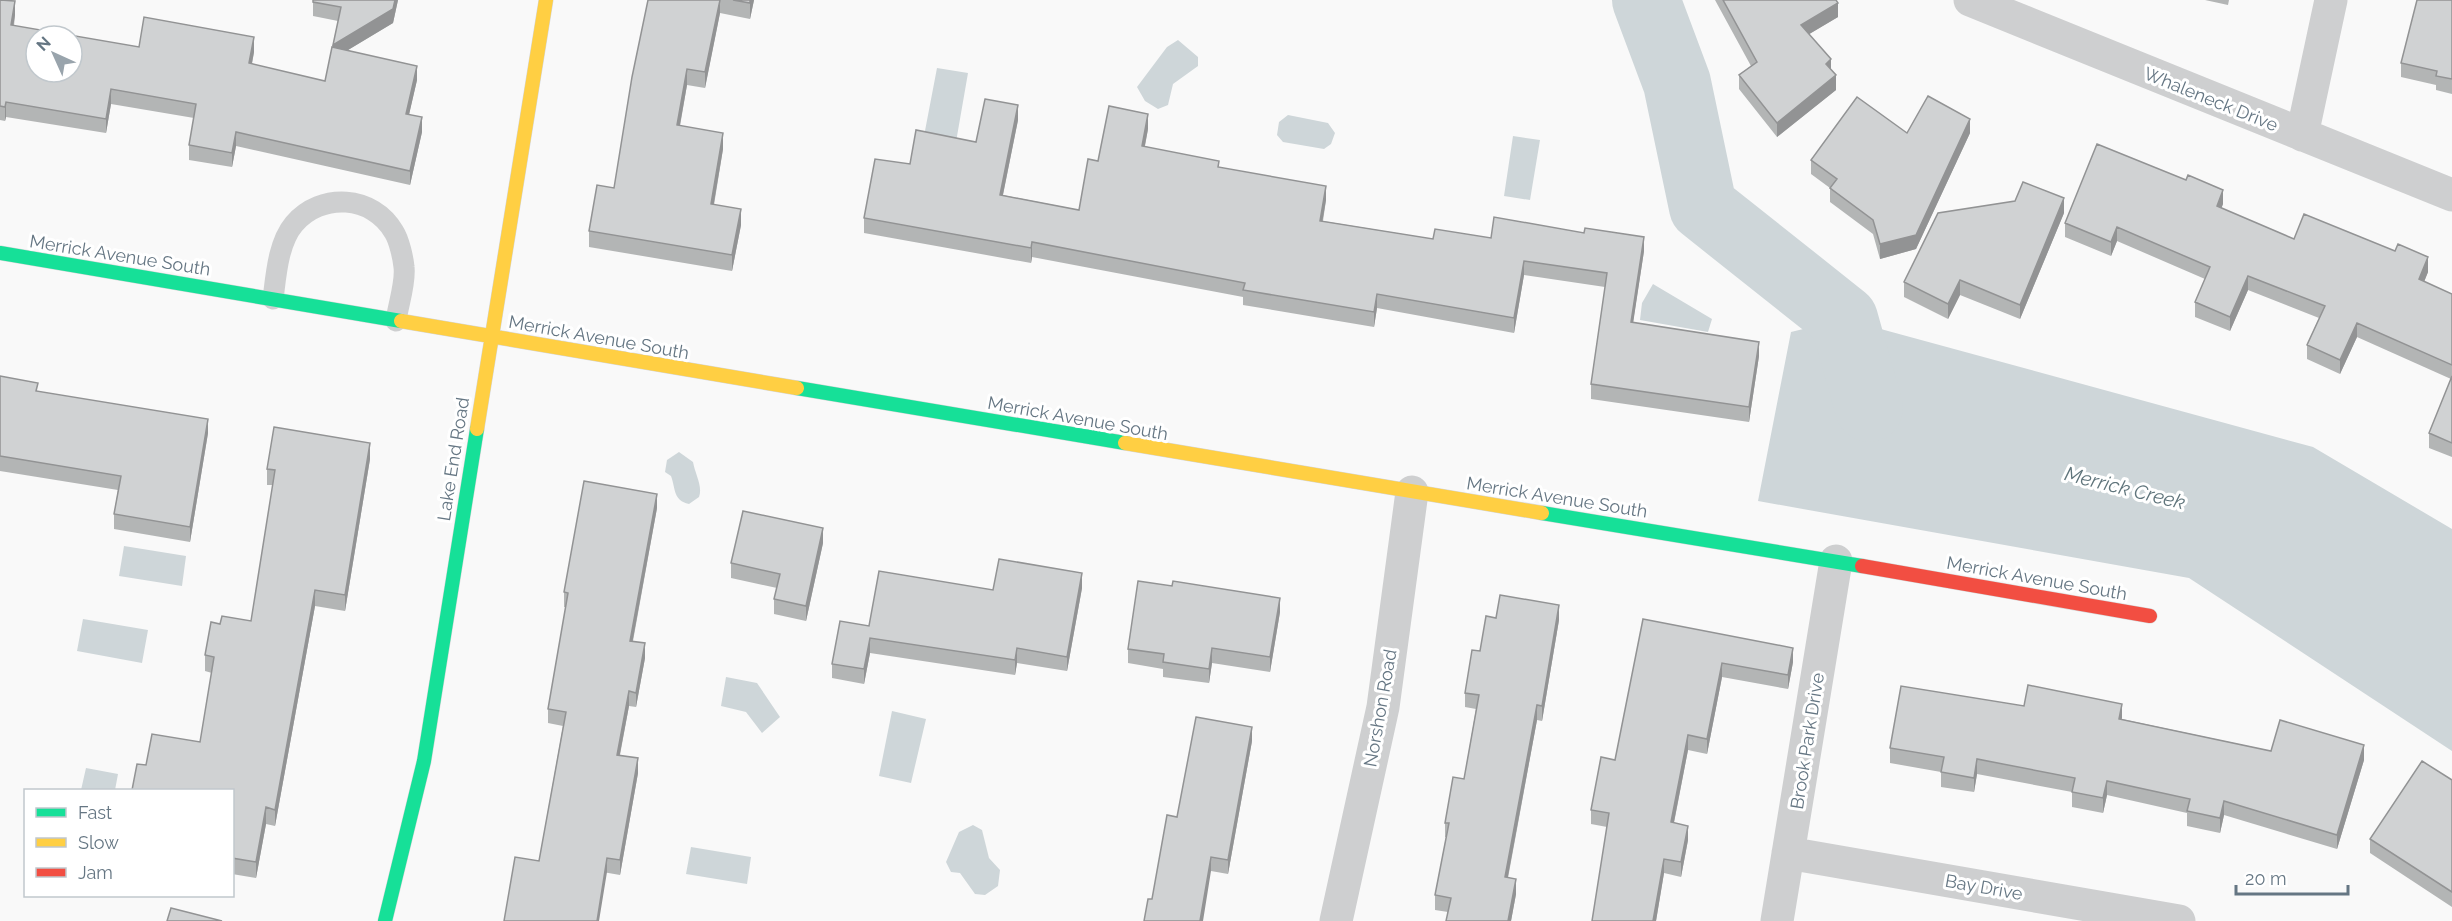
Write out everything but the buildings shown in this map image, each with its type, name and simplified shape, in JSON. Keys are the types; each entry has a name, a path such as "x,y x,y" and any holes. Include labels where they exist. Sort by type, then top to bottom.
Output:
{"street":[{"name":"Lake End Road","path":"385,921 424,761 546,0"},
{"name":"Whaleneck Drive","path":"1970,0 2452,195"},
{"path":"2302,135 2331,0"},
{"name":"Merrick Avenue South","path":"0,253 1412,492 1836,561 2150,616"},
{"name":"Norshon Road","path":"1336,921 1383,707 1412,492"},
{"name":"Brook Park Drive","path":"1776,921 1836,561"},
{"name":"Bay Drive","path":"1788,853 2179,921"}],"lane":[{"path":"273,298 276,273 294,225 318,206 343,200 374,210 394,232 405,269 396,321"}],"water":[{"path":"1178,40 1198,57 1198,66 1173,84 1168,105 1158,109 1145,101 1137,87 1167,47"},
{"path":"937,68 968,73 956,142 924,136"},
{"path":"1288,115 1328,123 1335,133 1331,144 1324,149 1283,142 1277,135 1279,122"},
{"path":"1513,136 1540,140 1530,200 1504,196"},
{"path":"1653,284 1712,319 1708,332 1640,320 1642,303"},
{"name":"Merrick Creek","path":"1844,319 2313,447 2452,529 2452,751 2189,578 1758,501 1791,332"},
{"path":"679,452 693,462 699,484 699,497 689,504 680,500 671,476 665,472 667,460"},
{"path":"124,546 186,556 182,586 119,576"},
{"path":"83,619 148,630 142,663 77,651"},
{"path":"726,677 757,683 780,717 762,733 746,712 721,706"},
{"path":"892,711 926,719 911,783 879,776"},
{"path":"86,768 118,774 115,789 81,789"},
{"path":"973,825 982,830 989,858 1000,870 998,886 985,895 975,894 960,873 951,872 946,862 959,832"},
{"path":"691,847 751,857 747,884 686,874"}],"waterway":[{"path":"1646,0 1677,83 1703,207 1844,319 1869,408"}],"traffic: fast":[{"path":"0,253 401,321"},
{"path":"797,388 1125,443"},
{"path":"385,921 424,761 477,429"},
{"path":"1542,513 1862,566"}],"traffic: slow":[{"path":"477,429 546,0"},
{"path":"401,321 797,388"},
{"path":"1125,443 1542,513"}],"traffic: jam":[{"path":"1862,566 2150,616"}]}
